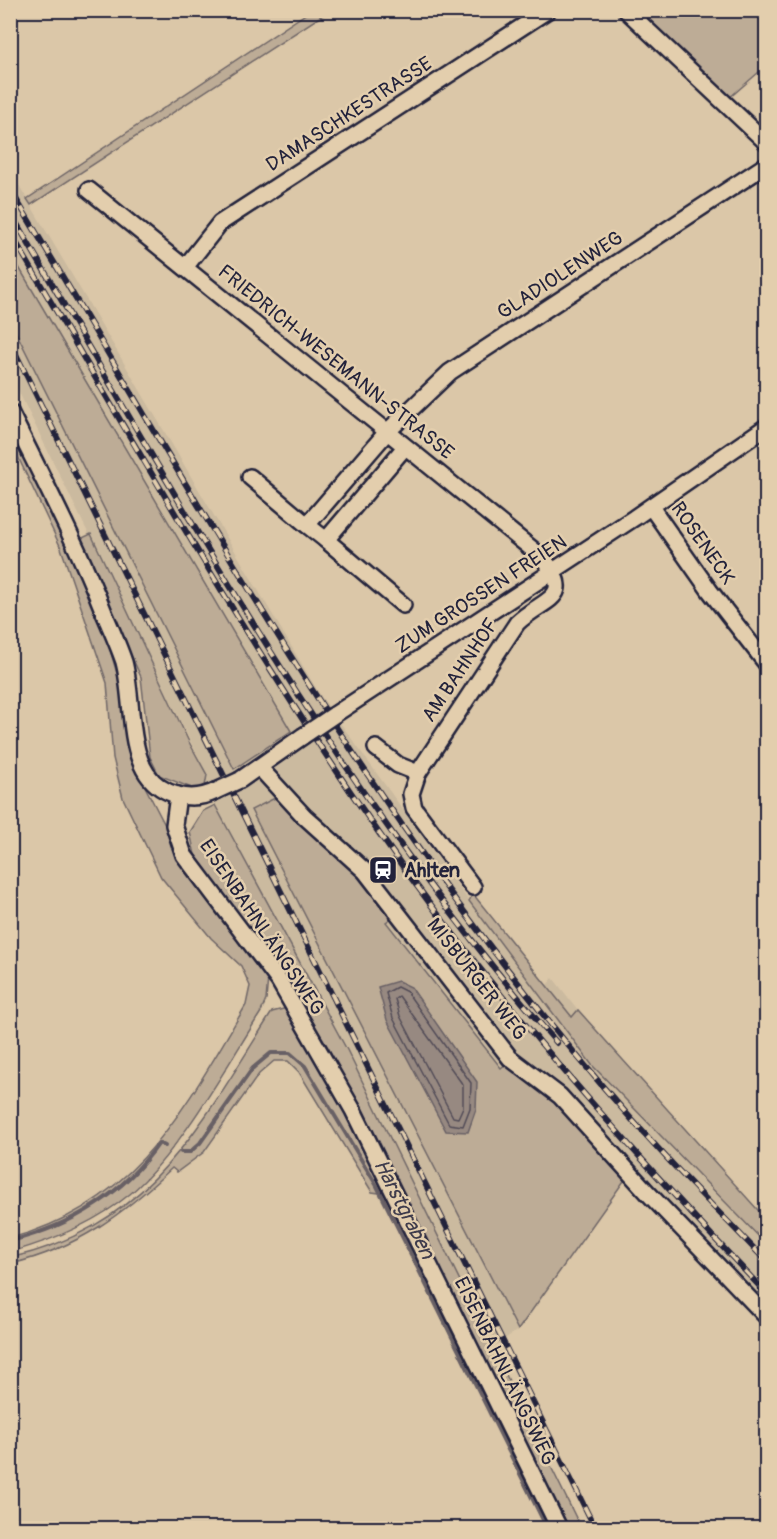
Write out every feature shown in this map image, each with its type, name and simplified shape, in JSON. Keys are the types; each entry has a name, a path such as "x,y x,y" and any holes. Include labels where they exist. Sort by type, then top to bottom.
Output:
{"street":[{"name":"DAMASCHKESTRASSE","path":"186,266 220,223 548,10"},
{"path":"626,10 766,142"},
{"name":"GLADIOLENWEG","path":"307,525 387,432 450,372 766,165"},
{"name":"FRIEDRICH-WESEMANN-STRASSE","path":"89,190 186,266 542,557 553,571"},
{"path":"10,412 92,580 124,662 141,762 156,784 178,795"},
{"name":"ZUM GROSSEN FREIEN","path":"178,795 202,797 240,780 334,715 651,507 766,427"},
{"path":"326,540 405,447"},
{"path":"250,477 403,605"},
{"name":"ROSENECK","path":"651,507 710,591 766,661"},
{"name":"AM BAHNHOF","path":"473,887 414,808 411,794 418,773 517,623 528,612 553,597 558,585 553,571"},
{"path":"376,748 398,765 418,773"},
{"name":"MISBURGER WEG","path":"259,767 304,816 365,872 510,1058 560,1096 648,1193 766,1316"},
{"name":"EISENBAHNLÄNGSWEG","path":"178,795 174,825 184,855 279,981 353,1110 559,1528"}],"shaded area":[{"path":"310,11 329,11 31,205 27,199"},
{"path":"636,11 766,11 766,66 728,99"},
{"path":"10,170 320,695 469,901 592,1065 766,1244 766,1324 626,1178 501,1068 386,922 275,798 251,811 518,1330 491,1348 347,1050 205,786 207,775 11,376 11,322 78,455 290,731 11,252"},
{"path":"10,252 291,731 234,769 11,322"},
{"path":"10,422 60,525 104,629 125,701 136,769 168,831 185,872 241,940 268,978 266,1000 261,1012 184,1133 148,1177 103,1214 58,1236 11,1252 11,1238 55,1222 92,1202 124,1177 152,1148 178,1115 201,1080 246,1005 250,986 241,966 211,938 161,877 123,798 113,758 107,683 61,548 11,442"},
{"path":"91,534 189,742 207,775 205,786 194,789 159,775 150,757 141,677 78,540"},
{"path":"275,798 356,872 393,917 386,922 501,1068 507,1063 559,1102 626,1178 518,1330 251,810"},
{"path":"215,805 347,1050 581,1528 564,1528 328,1047 284,974 195,855 190,832 203,811"},
{"path":"473,894 572,1017 578,1010 766,1219 766,1244 592,1065 469,901"},
{"path":"553,978 578,1010 572,1018 547,985"},
{"path":"287,1008 353,1120 387,1194 372,1192 299,1072 288,1061 274,1061 259,1074 204,1152 177,1172 172,1168 136,1200 78,1239 58,1249 11,1264 10,1258 59,1243 100,1222 136,1196 167,1165 195,1131 272,1012"}],"water":[{"path":"398,981 411,987 477,1082 476,1109 468,1132 446,1131 387,1020 378,987"}],"waterway":[{"name":"Harstgraben","path":"181,1152 190,1152 200,1143 253,1068 271,1053 290,1053 305,1066 377,1186 547,1528"},
{"name":"Harstgraben","path":"10,1241 54,1227 94,1206 129,1178 159,1143 165,1146"}],"railway":[{"path":"10,189 250,590 350,748 402,825 463,911 561,1037 665,1156 766,1261"},
{"path":"10,212 199,534 264,641 332,745 403,848 477,947 557,1043"},
{"path":"10,232 236,614 331,763 381,836 470,956 565,1072 664,1184 766,1293"},
{"path":"10,342 595,1528"}],"place":[{"name":"Ahlten","path":"383,870"}]}
